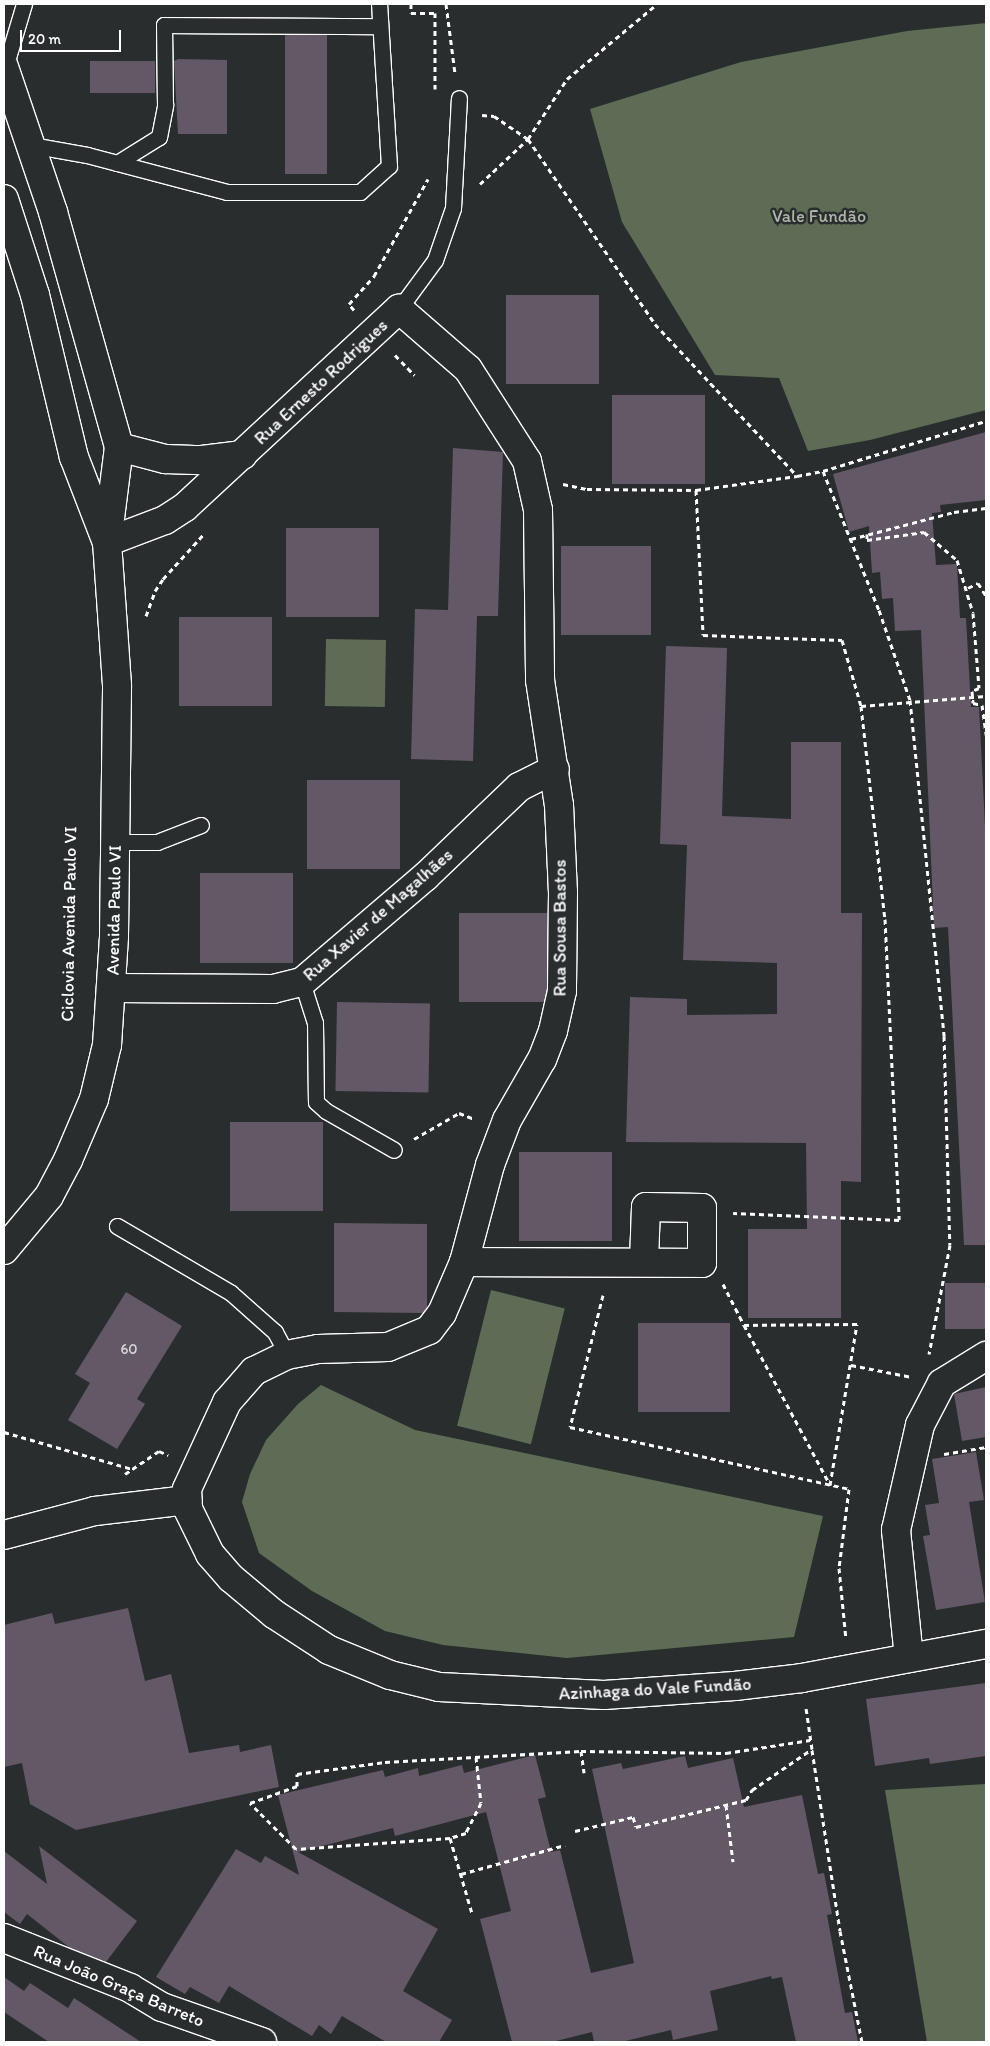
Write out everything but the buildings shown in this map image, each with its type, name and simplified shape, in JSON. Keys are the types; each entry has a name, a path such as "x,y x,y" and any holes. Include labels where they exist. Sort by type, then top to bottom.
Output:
{"main road":[{"path":"4,67 53,212 119,447 107,542"},
{"path":"4,199 35,295 74,457 107,542"},
{"name":"Rua Ernesto Rodrigues","path":"107,542 165,520 185,507 244,455 399,309"},
{"name":"Rua Sousa Bastos","path":"187,1500 188,1484 194,1468 227,1402 254,1371 286,1355 318,1349 388,1346 419,1336 442,1313 464,1262 503,1130 548,1045 562,991 563,892 555,768 540,680 540,537 533,479 518,444 468,369 399,309"},
{"name":"Rua Ernesto Rodrigues","path":"119,447 165,459 202,460 244,455"},
{"name":"Avenida Paulo VI","path":"5,1247 49,1196 83,1129 104,1068 112,988 117,685 107,542"},
{"name":"Rua Xavier de Magalhães","path":"112,988 273,989 302,982 425,877 519,787 555,768"},
{"path":"464,1262 702,1263 702,1208 646,1207 644,1262"},
{"path":"909,1658 896,1530 914,1459 920,1425 942,1383 986,1356"},
{"path":"4,1535 95,1511 187,1500"},
{"name":"Azinhaga do Vale Fundão","path":"187,1500 192,1520 210,1554 231,1578 274,1614 352,1661 390,1675 439,1687 559,1695 622,1694 802,1678 986,1644"},
{"name":"Rua João Graça Barreto","path":"4,1938 130,1988 162,2008 262,2042"}],"lane":[{"path":"4,71 24,4"},
{"path":"31,145 117,163 227,192 360,192 389,166 379,4"},
{"path":"117,163 159,137 165,105 164,25 380,26"},
{"path":"399,309 435,260 453,208 458,105"},
{"path":"115,842 157,842 201,825"},
{"path":"302,982 315,1023 316,1102 326,1111 394,1150"},
{"path":"116,1226 231,1293 275,1332 286,1355"}],"path":[{"path":"411,4 411,12 435,13 435,100"},
{"path":"446,4 458,105 494,116 528,139 655,324 796,476"},
{"path":"453,208 528,139 567,79 656,4"},
{"path":"349,304 374,276 430,175"},
{"path":"386,359 393,352"},
{"path":"533,479 587,489 696,490 823,472 986,421"},
{"path":"823,472 879,610 910,700 945,1066 950,1245 928,1360"},
{"path":"696,490 703,635 842,640 861,706 885,919 899,1220 729,1213"},
{"path":"851,539 954,512 986,508"},
{"path":"868,534 867,540 924,532 957,560 968,588 973,613 979,688 972,691 972,697 973,703 982,706 986,735"},
{"path":"144,621 154,591 173,565 205,533"},
{"path":"968,588 978,583 986,596"},
{"path":"861,706 910,700 986,696"},
{"path":"394,1150 458,1113 503,1130"},
{"path":"702,1263 711,1261 830,1485"},
{"path":"611,1262 570,1427 849,1489 839,1568 844,1622"},
{"path":"744,1324 857,1324 830,1485"},
{"path":"851,1365 915,1377"},
{"path":"4,1432 133,1470"},
{"path":"914,1459 986,1447"},
{"path":"805,1703 840,1931 862,2042"},
{"path":"476,1757 481,1803 466,1833 450,1838 296,1849 250,1803 297,1786 297,1774 384,1762 581,1751 726,1753 810,1740"},
{"path":"575,1831 633,1817 636,1827 746,1800 752,1790 812,1749"},
{"path":"581,1751 584,1774"},
{"path":"726,1805 733,1862"},
{"path":"450,1838 472,1912"},
{"path":"461,1874 565,1845"}],"green space":[{"name":"Vale Fundão","path":"986,23 986,410 870,440 808,451 779,378 715,375 622,222 590,109 741,62 907,31"},
{"path":"326,639 386,640 385,707 325,706"},
{"path":"491,1290 565,1308 531,1444 457,1426"},
{"path":"321,1385 415,1430 823,1516 794,1637 567,1658 443,1645 385,1631 312,1591 259,1553 242,1502 250,1474 266,1440 298,1404"},
{"path":"986,1784 986,2042 927,2042 885,1790"}]}
